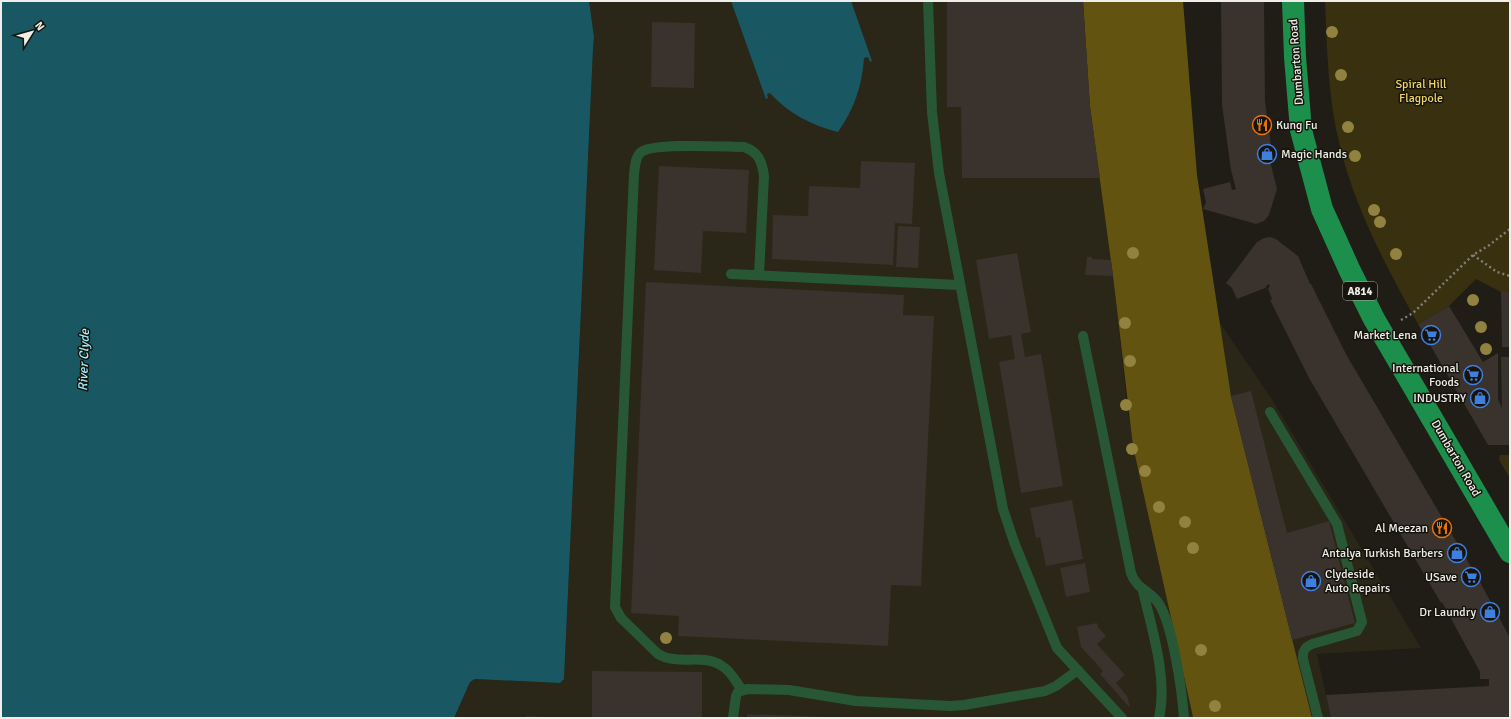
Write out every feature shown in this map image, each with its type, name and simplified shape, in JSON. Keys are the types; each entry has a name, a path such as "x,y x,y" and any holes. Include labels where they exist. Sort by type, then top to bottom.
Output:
{"main road":[{"name":"Dumbarton Road","path":"1293,1 1295,58 1301,130 1322,209 1374,319 1510,552"}],"lane":[{"path":"928,1 934,130 939,173 959,284 1000,495 1007,523 1057,648 1122,718"},
{"path":"742,690 728,671 715,662 676,660 658,654 621,618 615,607 634,174 637,158 640,153 652,147 668,146 744,147 756,153 760,160 764,176 759,275"},
{"path":"731,274 959,284"},
{"path":"1083,336 1131,574 1136,584 1155,599 1166,621 1178,673 1184,718"},
{"path":"1270,412 1337,524 1362,622 1357,631 1312,644 1307,646 1303,651 1303,659 1318,718"},
{"path":"1143,591 1155,642 1162,690 1163,698 1159,718"},
{"path":"733,718 736,696 742,690 752,688 789,690 846,700 877,703 964,705 1045,691 1066,680 1078,670"}],"path":[{"path":"1413,313 1473,255 1495,242 1510,229"},
{"path":"1473,255 1497,272 1510,276"}],"shaded area":[{"path":"589,1 1083,1 1090,107 1113,276 1128,413 1196,718 454,718 470,682 475,679 560,683 564,679 594,37"},
{"path":"1083,1 1183,1 1197,175 1231,396 1312,718 1193,717 1133,446 1113,276 1090,107"},
{"path":"1218,320 1273,401 1421,648 1317,654 1331,718 1312,718 1231,396"}],"green space":[{"name":"Spiral Hill Flagpole","path":"1325,1 1510,1 1510,292 1501,292 1476,279 1449,306 1418,324 1373,238 1354,193 1346,169 1333,110 1327,56"},
{"path":"1500,455 1510,455 1510,478 1499,460"}],"water":[{"name":"River Clyde","path":"1,1 589,1 594,37 564,679 560,683 475,679 470,682 454,718 1,718"},
{"path":"731,1 851,1 872,61 870,62 868,57 864,58 859,88 853,106 838,132 801,118 785,107 770,93 767,94 768,98 766,99"}],"building":[{"path":"947,1 1083,1 1090,107 1100,178 962,178 961,107 947,107"},
{"path":"1221,1 1264,1 1265,101 1273,160 1270,161 1277,189 1269,215 1264,221 1256,224 1203,209 1206,202 1203,189 1230,182 1232,190 1236,189 1231,170 1222,105"},
{"path":"652,22 695,23 694,88 651,87"},
{"path":"861,161 915,163 912,224 895,223 893,265 772,259 773,215 808,216 809,186 860,188"},
{"path":"659,166 749,170 746,233 703,231 701,273 654,270"},
{"path":"898,226 920,227 918,268 896,267"},
{"path":"1270,237 1276,239 1298,256 1310,284 1347,356 1480,582 1510,638 1510,718 1331,718 1326,695 1489,686 1489,679 1480,679 1480,672 1442,602 1441,603 1309,378 1270,300 1272,299 1268,289 1270,286 1268,284 1265,288 1237,299 1232,288 1226,283 1257,242 1264,238"},
{"path":"1017,253 1031,332 1021,334 1025,357 1041,354 1063,486 1021,493 999,362 1015,359 1011,335 989,339 976,260"},
{"path":"1087,257 1092,257 1092,259 1111,260 1113,276 1085,275"},
{"path":"646,282 904,295 903,315 934,316 921,586 891,585 888,646 678,636 679,616 631,613"},
{"path":"1501,292 1510,292 1510,347 1502,347"},
{"path":"1449,306 1483,362 1498,353 1498,399 1502,408 1501,357 1510,357 1510,445 1488,445 1418,324"},
{"name":"Clydeside Auto Repairs","path":"1251,391 1287,533 1329,521 1355,623 1292,640 1231,396"},
{"path":"1072,500 1083,559 1046,566 1040,537 1036,538 1030,508"},
{"path":"1085,563 1090,592 1066,597 1060,568"},
{"path":"1097,623 1098,627 1106,636 1097,644 1125,675 1116,683 1127,696 1130,706 1128,706 1100,674 1103,671 1081,647 1077,627"},
{"path":"592,671 702,672 702,718 592,718"},
{"path":"747,714 828,717 828,718 747,718"},
{"path":"526,716 547,717 547,718 526,718"}],"place":[{"name":"Kung Fu","path":"1262,125"},
{"name":"Magic Hands","path":"1267,154"},
{"name":"Market Lena","path":"1431,335"},
{"name":"International Foods","path":"1473,375"},
{"name":"INDUSTRY","path":"1480,398"},
{"name":"Al Meezan","path":"1442,528"},
{"name":"Antalya Turkish Barbers","path":"1457,553"},
{"name":"USave","path":"1471,577"},
{"name":"Clydeside Auto Repairs","path":"1311,581"},
{"name":"Dr Laundry","path":"1490,612"}]}
